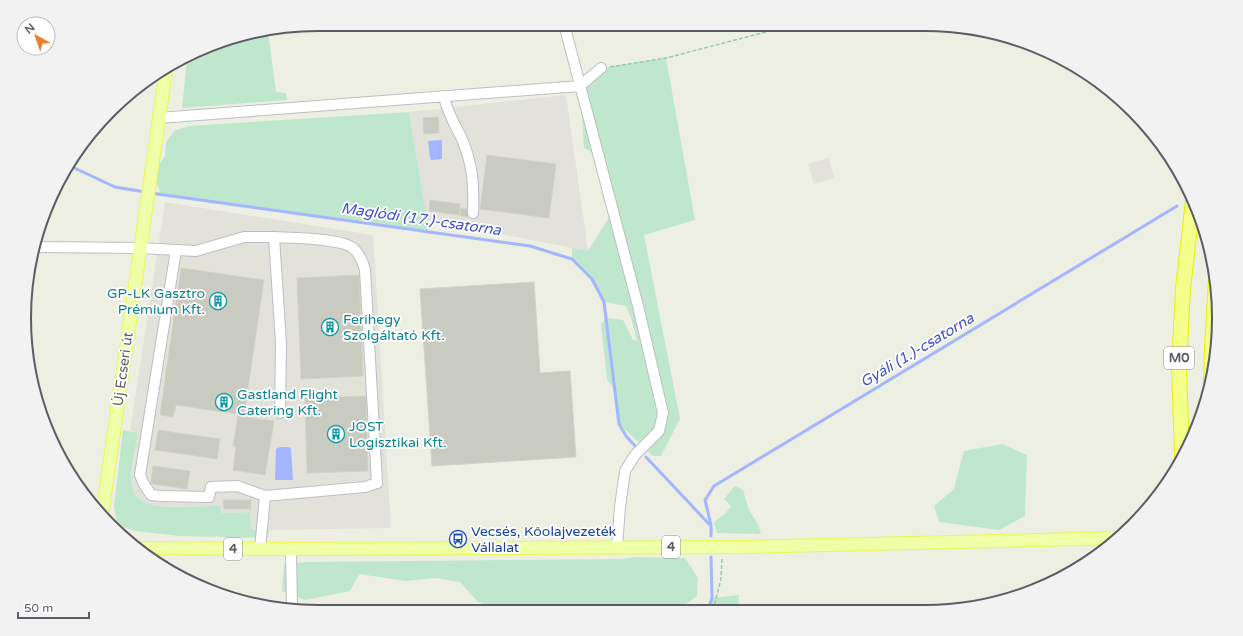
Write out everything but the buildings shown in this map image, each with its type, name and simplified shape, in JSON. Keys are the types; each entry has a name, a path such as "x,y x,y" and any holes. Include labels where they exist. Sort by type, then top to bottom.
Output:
{"highway":[{"name":"M0","path":"1182,446 1179,366 1183,289 1192,212"}],"main road":[{"path":"159,118 165,75"},
{"name":"Új Ecseri út","path":"103,508 159,118"},
{"name":"4","path":"146,548 291,549 742,547 1109,538"}],"lane":[{"path":"566,31 638,306 663,413 659,431 635,455 625,471 617,547"},
{"path":"159,118 580,86 601,68"},
{"path":"444,96 446,108 462,140 471,167 474,186 472,213"},
{"path":"40,247 140,248 196,251 244,237 274,237 336,242 347,244 354,248 363,262 365,270 377,483 365,487 265,496 237,486 211,487 209,497 151,495 140,475 176,250"},
{"path":"274,237 280,343 280,413"},
{"path":"260,549 265,496"},
{"path":"291,549 292,604"}],"path":[{"path":"601,68 666,58 770,31"},
{"path":"714,605 721,579 722,554"}],"shaded area":[{"path":"566,95 588,251 427,220 409,112"},
{"path":"829,158 834,178 814,184 808,164"},
{"path":"165,202 373,235 391,528 251,529 250,512 220,513 220,506 157,507 146,504 138,498 132,489 131,478 138,433 130,431"}],"green space":[{"path":"268,36 276,92 286,93 287,100 182,108 187,63 226,46"},
{"path":"666,58 695,220 644,235 680,419 661,456 653,456 619,424 615,389 607,380 601,324 606,318 623,320 633,340 637,341 631,318 626,306 604,302 592,279 572,259 572,248 588,251 613,211 598,155 584,148 580,86 601,68"},
{"path":"409,112 429,231 158,194 160,191 155,181 158,166 165,156 166,142 174,131 188,126"},
{"path":"123,430 138,433 131,479 136,496 142,501 157,506 166,507 220,506 221,513 250,512 251,529 269,530 268,538 179,536 135,531 124,527 116,519 114,506"},
{"path":"1002,444 1027,455 1025,516 999,530 939,522 934,506 954,489 964,451"},
{"path":"735,486 743,490 749,510 758,524 761,534 717,533 714,522 725,514 731,506 724,499"},
{"path":"636,557 685,558 698,578 697,596 685,605 487,605 478,602 460,582 435,578 406,581 359,574 350,591 305,600 282,591 284,564 308,562 621,559"},
{"path":"739,595 738,605 710,605 712,598"}],"water":[{"path":"442,140 442,159 431,160 428,141"},
{"path":"280,447 291,448 293,480 275,480 276,449"}],"waterway":[{"name":"Maglódi (17.)-csatorna","path":"73,167 115,187 145,192"},
{"name":"Maglódi (17.)-csatorna","path":"150,193 530,246 572,259 592,279 604,302 619,424 626,436 635,446"},
{"name":"Gyáli (1.)-csatorna","path":"711,536 711,525 705,500 714,486 1177,206"},
{"name":"Maglódi (17.)-csatorna","path":"646,457 709,524"},
{"name":"Gyáli (1.)-csatorna","path":"710,605 712,598 711,557"}],"place":[{"name":"GP-LK Gasztro Prémium Kft.","path":"218,301"},
{"name":"Ferihegy Szolgáltató Kft.","path":"330,327"},
{"name":"Gastland Flight Catering Kft.","path":"224,402"},
{"name":"JOST Logisztikai Kft.","path":"336,434"},
{"name":"Vecsés, Kőolajvezeték Vállalat","path":"458,539"}]}
